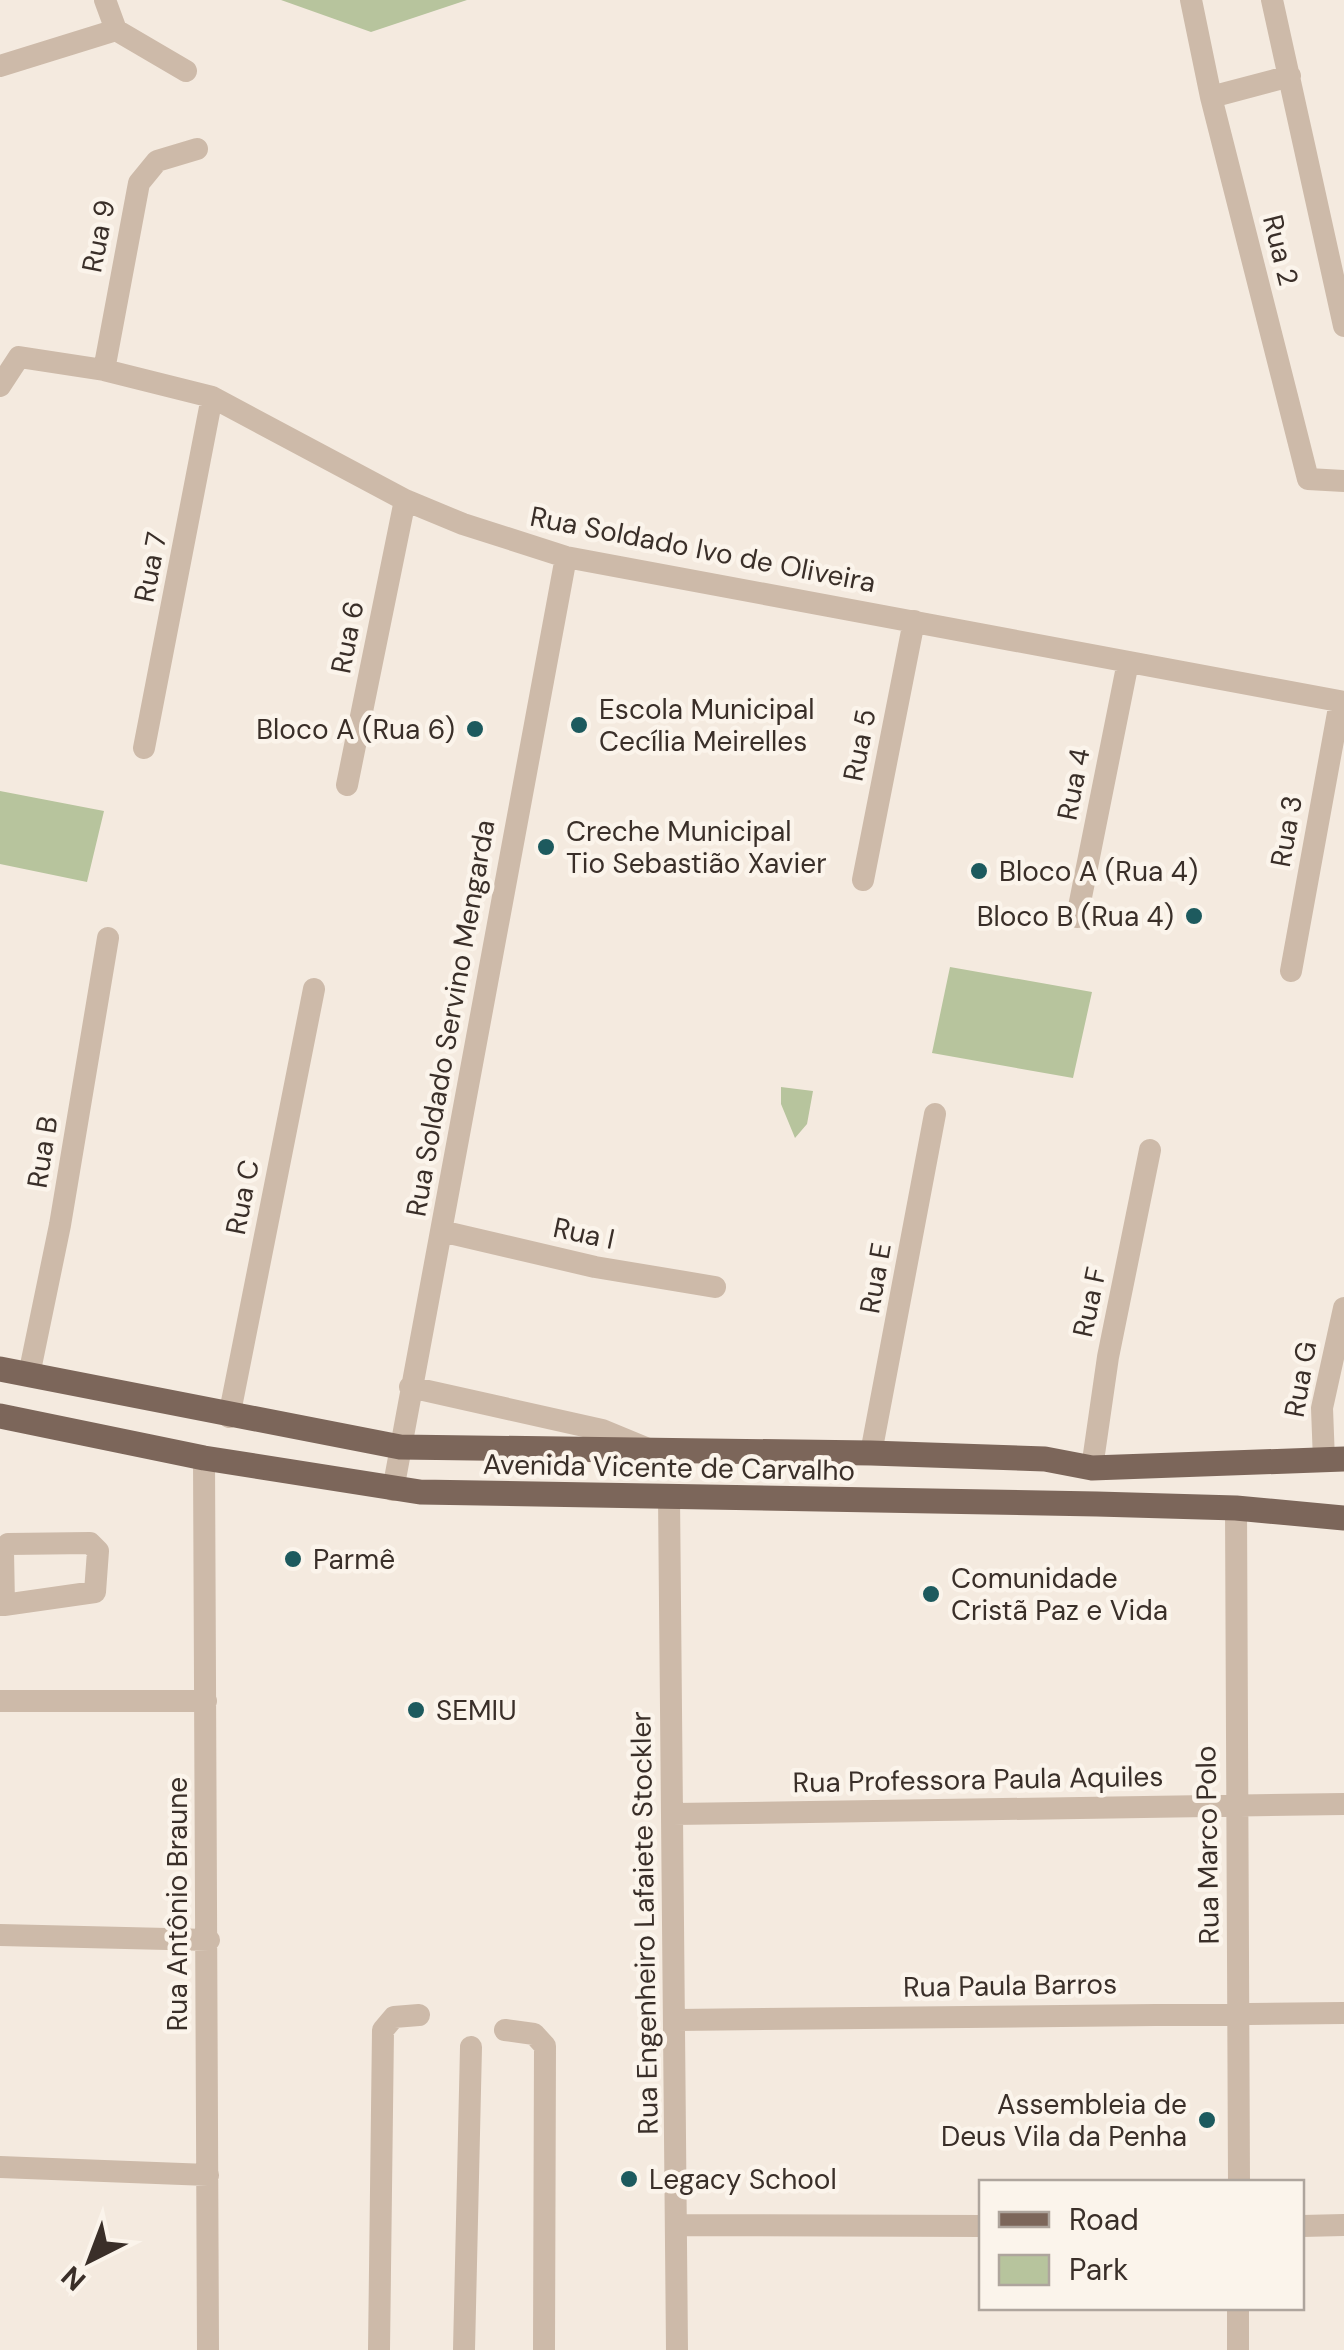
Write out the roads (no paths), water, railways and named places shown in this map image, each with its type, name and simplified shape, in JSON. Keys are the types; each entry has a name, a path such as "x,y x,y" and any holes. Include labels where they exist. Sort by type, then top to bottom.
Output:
{"main road":[{"name":"Avenida Vicente de Carvalho","path":"0,1369 230,1417 400,1447 871,1453 1045,1459 1092,1468 1334,1460"},
{"name":"Avenida Vicente de Carvalho","path":"0,1416 204,1458 393,1490 1236,1508 1344,1518"}],"street":[{"path":"106,0 116,30 186,71"},
{"name":"Rua 2","path":"1191,0 1211,97 1308,479 1344,480"},
{"path":"1272,0 1344,326"},
{"path":"0,66 116,30"},
{"path":"1211,97 1290,76"},
{"name":"Rua 9","path":"104,370 139,183 156,160 197,150"},
{"name":"Rua Soldado Ivo de Oliveira","path":"0,386 20,358 104,370 212,397 405,500 480,530 566,557 1342,702"},
{"name":"Rua 7","path":"144,748 212,397"},
{"name":"Rua 6","path":"348,786 405,500"},
{"name":"Rua Soldado Servino Mengarda","path":"393,1490 566,557"},
{"name":"Rua 5","path":"863,880 914,621"},
{"name":"Rua 4","path":"1077,917 1128,662"},
{"name":"Rua 3","path":"1291,971 1342,702"},
{"name":"Rua B","path":"29,1374 60,1225 108,938"},
{"name":"Rua C","path":"230,1417 314,989"},
{"name":"Rua E","path":"871,1453 935,1114"},
{"name":"Rua F","path":"1092,1468 1108,1356 1150,1150"},
{"name":"Rua I","path":"441,1231 594,1267 715,1287"},
{"name":"Rua G","path":"1334,1460 1322,1408 1344,1308"},
{"name":"Avenida Vicente de Carvalho","path":"410,1387 602,1430 652,1450"},
{"name":"Rua Antônio Braune","path":"204,1458 208,2350"},
{"name":"Rua Engenheiro Lafaiete Stockler","path":"669,1496 677,2020 677,2350"},
{"name":"Rua Marco Polo","path":"1236,1508 1239,2180"},
{"path":"90,1542 98,1551 95,1592 2,1605 3,1551 8,1544 90,1542"},
{"path":"0,1701 206,1701"},
{"name":"Rua Professora Paula Aquiles","path":"674,1814 1344,1804"},
{"path":"0,1935 208,1940"},
{"name":"Rua Paula Barros","path":"677,2020 1344,2014"},
{"path":"379,2350 383,2030 394,2017 419,2015"},
{"path":"505,2030 534,2034 545,2046 544,2350"},
{"path":"464,2350 471,2047"},
{"path":"0,2167 208,2175"},
{"path":"676,2225 979,2226"},
{"path":"1304,2226 1344,2225"},
{"path":"1238,2310 1238,2350"}],"place":[{"name":"Escola Municipal Cecília Meirelles","path":"579,725"},
{"name":"Bloco A (Rua 6)","path":"475,729"},
{"name":"Creche Municipal Tio Sebastião Xavier","path":"546,847"},
{"name":"Bloco A (Rua 4)","path":"979,871"},
{"name":"Bloco B (Rua 4)","path":"1194,916"},
{"name":"Parmê","path":"293,1559"},
{"name":"Comunidade Cristã Paz e Vida","path":"931,1594"},
{"name":"SEMIU","path":"416,1710"},
{"name":"Assembleia de Deus Vila da Penha","path":"1207,2120"},
{"name":"Legacy School","path":"629,2179"}]}
